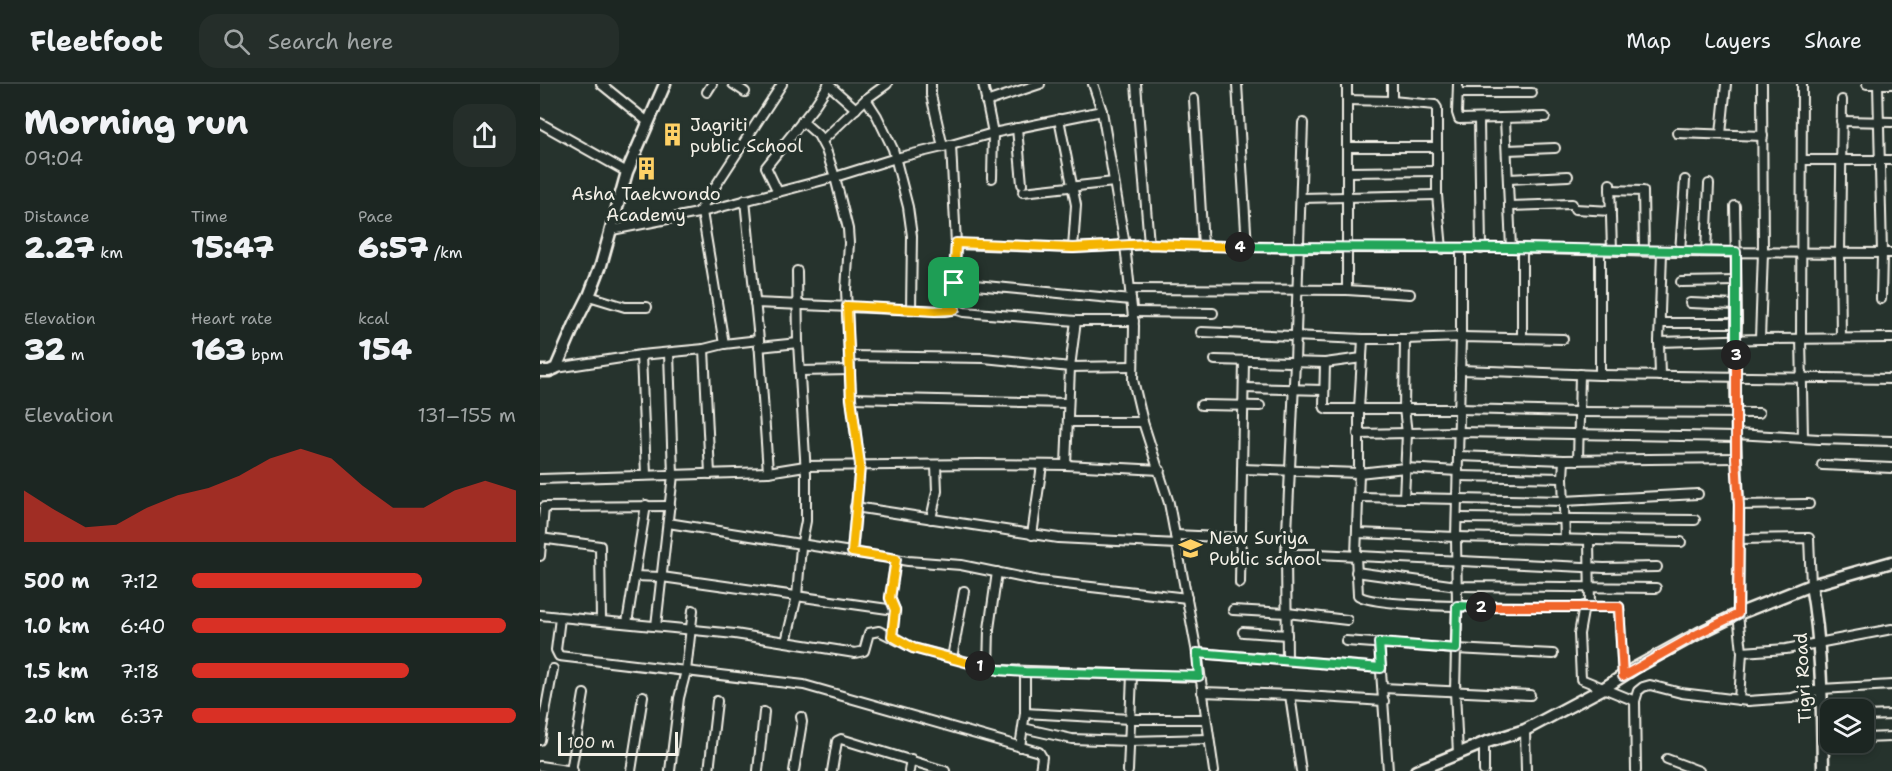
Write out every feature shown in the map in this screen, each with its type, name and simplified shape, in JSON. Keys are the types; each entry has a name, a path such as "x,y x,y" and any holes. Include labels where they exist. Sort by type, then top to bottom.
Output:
{"street":[{"path":"601,84 648,122"},
{"path":"556,368 589,296 606,251 627,172 665,84"},
{"path":"707,92 712,84"},
{"path":"733,84 745,92"},
{"path":"724,344 700,213 782,84"},
{"path":"778,192 766,167 829,84 856,109"},
{"path":"822,141 866,99 887,84"},
{"path":"931,84 931,95 947,146 956,243 953,303 955,309"},
{"path":"983,84 993,133 992,178"},
{"path":"986,102 1040,84"},
{"path":"1094,84 1102,111 1125,245 1134,321 1132,366 1136,394 1169,503 1197,653 1214,771"},
{"path":"1136,84 1149,244"},
{"path":"1237,84 1247,247"},
{"path":"1347,84 1347,290"},
{"path":"1392,84 1392,101"},
{"path":"1458,84 1457,113 1459,119 1545,117"},
{"path":"1721,134 1726,84"},
{"path":"1760,339 1762,84"},
{"path":"1802,84 1801,379 1803,438"},
{"path":"1867,84 1892,84"},
{"path":"1878,84 1881,299"},
{"path":"1458,93 1532,93"},
{"path":"866,99 889,138 908,207 912,236 910,310"},
{"path":"1194,99 1203,246"},
{"path":"1347,100 1435,105 1437,195 1442,249"},
{"path":"1841,338 1842,100"},
{"path":"612,230 700,213 993,133 1102,111"},
{"path":"1059,119 1076,205 1073,248"},
{"path":"1506,119 1511,248"},
{"path":"1479,120 1481,249"},
{"path":"1841,120 1892,122"},
{"path":"802,121 822,141 835,177 848,229 847,306 851,398 860,465 852,552"},
{"path":"540,123 627,172"},
{"path":"1287,660 1286,554 1303,123"},
{"path":"1017,128 1023,188 1073,188 1114,182"},
{"path":"1677,133 1763,136"},
{"path":"1347,147 1437,147"},
{"path":"1507,150 1555,148"},
{"path":"1802,160 1892,160"},
{"path":"1347,172 1437,171"},
{"path":"1509,179 1568,176"},
{"path":"1680,252 1685,180"},
{"path":"1706,252 1709,184"},
{"path":"1612,250 1610,187 1643,190 1644,251"},
{"path":"1301,198 1437,195"},
{"path":"745,200 759,344 768,472"},
{"path":"1509,206 1573,206 1611,211"},
{"path":"1735,206 1737,340 1734,378 1739,505 1738,614 1742,652 1739,700"},
{"path":"956,243 1073,248 1149,244 1299,248 1892,253"},
{"path":"1458,754 1455,691 1461,249"},
{"path":"1522,249 1522,338"},
{"path":"1600,250 1600,375"},
{"path":"1660,376 1662,252"},
{"path":"786,642 797,596 806,521 797,271"},
{"path":"1681,282 1736,281"},
{"path":"954,283 1131,300"},
{"path":"1130,289 1347,290 1410,294"},
{"path":"589,296 626,307 647,307"},
{"path":"755,303 910,310 955,309 964,312 1076,321 1134,321"},
{"path":"1690,303 1736,305"},
{"path":"1133,312 1213,313"},
{"path":"1066,465 1070,367 1076,321"},
{"path":"1661,323 1737,322"},
{"path":"1201,332 1363,339 1461,337 1563,339"},
{"path":"1659,342 1892,338"},
{"path":"1363,339 1356,556 1358,595 1362,599 1457,606 1619,607 1623,676"},
{"path":"1404,498 1407,433 1404,409 1406,339"},
{"path":"540,371 641,355 704,349 724,344 798,344"},
{"path":"704,349 710,474"},
{"path":"656,626 673,475 669,353"},
{"path":"641,355 646,475"},
{"path":"849,356 984,358 1070,367 1132,366"},
{"path":"1215,360 1325,363 1362,358"},
{"path":"1240,583 1244,361"},
{"path":"1325,363 1324,408 1759,413"},
{"path":"800,371 850,370"},
{"path":"1460,370 1734,378 1892,379"},
{"path":"1578,460 1580,374"},
{"path":"1244,388 1324,390"},
{"path":"851,398 1068,403"},
{"path":"1201,405 1260,406"},
{"path":"1069,422 1143,422"},
{"path":"1359,434 1458,432 1892,441"},
{"path":"1458,456 1564,460 1736,458"},
{"path":"1564,460 1565,539"},
{"path":"540,479 768,472 805,466 860,465 1066,465 1160,470"},
{"path":"931,519 937,490 936,465"},
{"path":"1032,535 1042,465"},
{"path":"1822,465 1892,468"},
{"path":"1242,469 1359,473 1405,468 1563,478"},
{"path":"1359,497 1564,501 1698,494"},
{"path":"1739,505 1809,504"},
{"path":"627,623 646,505"},
{"path":"540,556 542,507 670,506"},
{"path":"855,507 1032,535 1114,542 1177,544"},
{"path":"1457,518 1695,520"},
{"path":"668,523 896,559 961,565 1061,584 1187,598"},
{"path":"1357,533 1681,542"},
{"path":"1175,535 1241,538"},
{"path":"541,538 600,546 601,620"},
{"path":"1739,539 1809,538 1811,585"},
{"path":"1589,539 1590,588 1579,634 1581,679 1635,701"},
{"path":"1286,554 1590,567 1657,567"},
{"path":"892,636 895,610 890,598 896,559"},
{"path":"1416,771 1484,743 1525,730 1699,633 1738,614 1811,585 1892,562"},
{"path":"988,669 989,629 997,572"},
{"path":"1356,573 1457,586 1656,588"},
{"path":"634,576 662,577 895,610"},
{"name":"Tigri Road","path":"1811,585 1816,611 1823,699"},
{"path":"952,658 964,591"},
{"path":"670,771 693,610"},
{"path":"1233,610 1347,620"},
{"path":"540,615 735,634 857,653 864,651 871,632 879,631 913,648 988,669 1199,676"},
{"path":"560,618 556,651 558,656 804,685 1040,753 1042,757 1040,771"},
{"path":"1742,652 1818,644 1892,629"},
{"path":"1243,632 1287,635"},
{"path":"1346,640 1553,654"},
{"path":"1379,643 1388,771"},
{"path":"1197,653 1381,668"},
{"path":"540,740 553,669"},
{"path":"1020,747 1025,712 1025,672"},
{"path":"1128,771 1132,675"},
{"path":"1636,771 1635,701 1638,691 1643,687 1650,685 1680,693 1739,700 1786,699 1821,689 1892,685"},
{"path":"1383,688 1530,695"},
{"path":"1202,692 1384,701"},
{"path":"540,766 572,771 584,694"},
{"path":"1290,695 1301,771"},
{"path":"631,771 643,696"},
{"path":"709,771 717,701"},
{"path":"758,771 764,712"},
{"path":"1025,712 1130,720 1206,720"},
{"path":"1874,716 1892,715"},
{"path":"794,771 801,717"},
{"path":"1023,728 1072,739 1129,741 1209,739"},
{"path":"1525,730 1526,771"},
{"path":"1874,738 1892,737"},
{"path":"832,771 837,741 841,739 945,771"},
{"path":"1484,743 1484,771"},
{"name":"Tigri Road","path":"1823,771 1825,753"},
{"path":"909,771 911,759"},
{"path":"1667,759 1699,771"}],"place":[{"name":"Jagriti public School","path":"672,135"},
{"name":"Asha Taekwondo Academy","path":"646,168"},
{"name":"New Suriya Public school","path":"1191,548"}],"route":[{"path":"956,243 1073,248 1149,244 1299,248 1511,248 1736,252 1737,340 1734,378 1739,505 1738,614 1623,676 1619,607 1457,606 1456,649 1379,643 1381,668 1197,653 1199,676 1025,672 988,669 910,647 892,636 895,610 890,598 896,559 852,552 860,465 851,398 847,306 952,310 955,309 953,307 954,283 956,243"}]}
